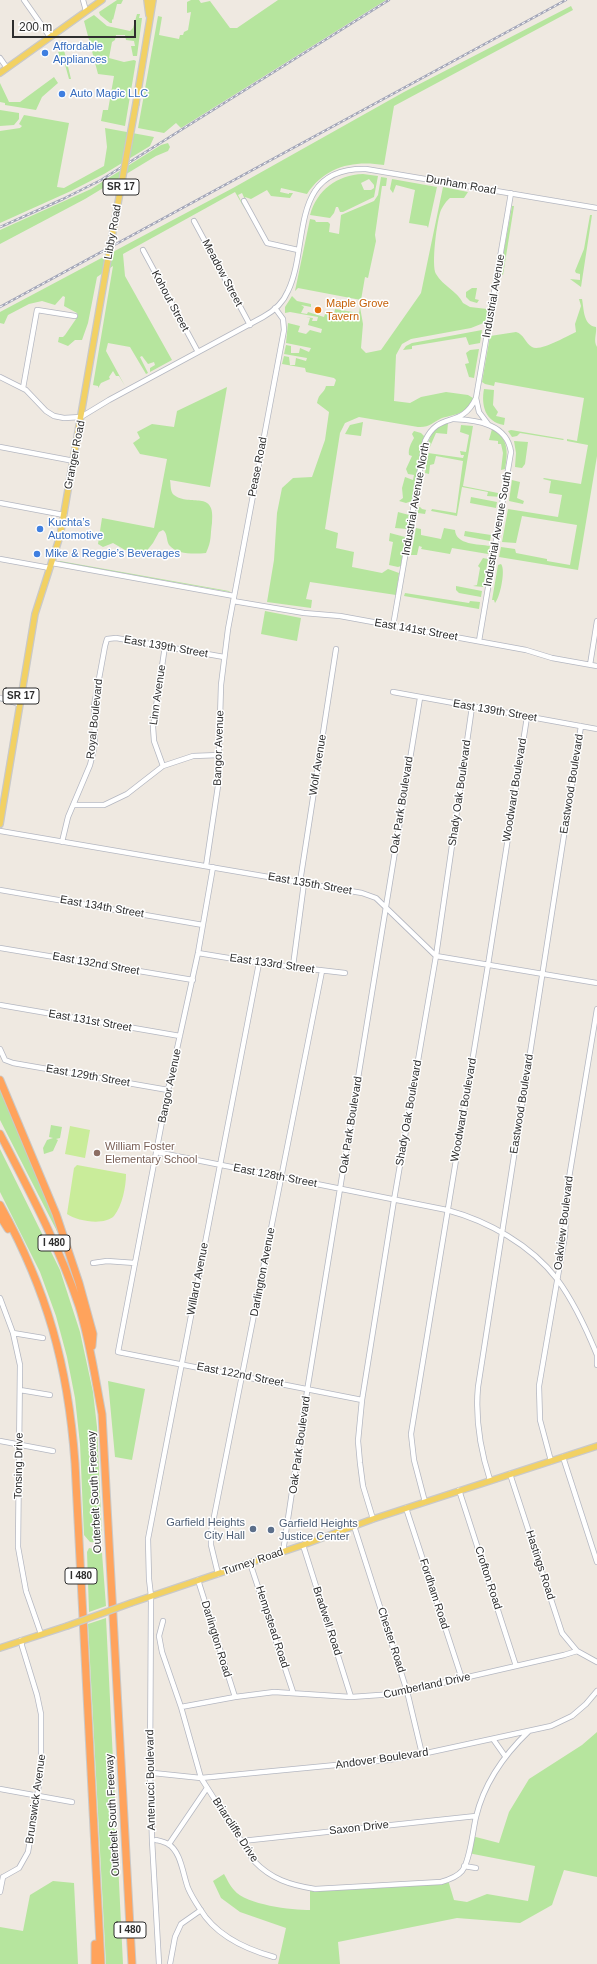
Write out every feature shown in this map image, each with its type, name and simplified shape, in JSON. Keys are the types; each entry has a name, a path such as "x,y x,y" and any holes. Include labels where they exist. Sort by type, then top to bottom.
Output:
{"highway":[{"path":"0,1080 48,1192 72,1258 93,1334 92,1358"},
{"name":"Outerbelt South Freeway","path":"0,1134 65,1267 83,1319 92,1358 104,1439 128,1896 130,1964"},
{"name":"Outerbelt South Freeway","path":"0,1205 25,1254 41,1292 54,1332 70,1407 75,1462 101,1964"},
{"path":"0,1216 25,1254"},
{"path":"95,1964 95,1917 98,1906"}],"main road":[{"path":"0,73 102,0"},
{"path":"147,0 150,21"},
{"name":"Libby Road","path":"81,417 153,0"},
{"name":"Granger Road","path":"0,824 19,704 37,605 51,566 64,515 81,417"},
{"name":"Turney Road","path":"0,1648 283,1552 373,1519 597,1446"}],"street":[{"path":"24,0 50,37"},
{"path":"83,0 86,11"},
{"path":"0,58 7,68"},
{"name":"Dunham Road","path":"326,181 345,171 366,169 597,208"},
{"name":"Granger Road","path":"81,417 108,400 250,325 276,308 285,298 290,288 309,202 315,191 326,181"},
{"name":"Industrial Avenue","path":"476,398 511,194"},
{"path":"244,200 266,242 298,250"},
{"name":"Meadow Street","path":"194,221 250,325"},
{"name":"Kohout Street","path":"143,250 198,352"},
{"name":"Pease Road","path":"228,628 284,330 281,316 276,308"},
{"path":"23,388 37,310 76,316"},
{"path":"0,378 23,388 33,396 46,411 54,416 64,418 81,417"},
{"name":"Industrial Avenue North","path":"393,626 425,441 428,434 439,423 454,419 468,412 476,398"},
{"name":"Industrial Avenue South","path":"476,398 480,414 489,425"},
{"name":"Industrial Avenue South","path":"454,419 474,421 489,425 500,431 506,438 510,447 511,455 479,641"},
{"path":"0,447 74,461"},
{"path":"0,503 64,515"},
{"name":"East 141st Street","path":"0,559 51,566 233,598 304,613 336,615 526,650 553,658 597,666"},
{"path":"590,665 597,621"},
{"name":"Bangor Avenue","path":"206,866 216,813 220,755 221,685 228,628"},
{"name":"East 139th Street","path":"108,639 116,638 224,657"},
{"name":"Royal Boulevard","path":"62,842 73,805 90,765 93,753 95,742 94,706 105,646 108,639"},
{"name":"Linn Avenue","path":"163,766 154,741 153,727 165,646"},
{"name":"Wolf Avenue","path":"293,966 302,883 336,649"},
{"name":"East 139th Street","path":"392,692 597,729"},
{"path":"0,698 19,704"},
{"name":"Oak Park Boulevard","path":"283,1552 308,1388 420,698"},
{"name":"Shady Oak Boulevard","path":"373,1519 363,1486 360,1463 358,1441 362,1400 394,1200 436,956 472,707"},
{"name":"Woodward Boulevard","path":"425,1502 414,1460 411,1434 488,965 527,716"},
{"name":"Eastwood Boulevard","path":"490,1480 479,1440 476,1402 581,726"},
{"path":"73,805 92,806 114,802 127,794 163,766 193,756 220,755"},
{"name":"East 135th Street","path":"0,831 362,893 376,898 436,956"},
{"name":"Bangor Avenue","path":"118,1352 168,1090 193,980 213,867"},
{"name":"East 134th Street","path":"0,890 203,925"},
{"name":"East 132nd Street","path":"0,948 193,980"},
{"name":"East 133rd Street","path":"198,953 259,963 345,973"},
{"path":"436,956 597,982"},
{"name":"Willard Avenue","path":"151,1596 148,1539 259,963"},
{"name":"Darlington Avenue","path":"218,1574 211,1545 211,1532 322,971"},
{"name":"East 131st Street","path":"0,1005 180,1036"},
{"name":"Oakview Boulevard","path":"551,1461 540,1420 539,1391 565,1235 567,1190 597,1010"},
{"name":"East 129th Street","path":"0,1049 4,1058 8,1062 168,1090"},
{"name":"East 128th Street","path":"156,1152 447,1210 471,1218 502,1233 536,1258 557,1279 581,1318 597,1354"},
{"path":"93,1263 107,1261 135,1263"},
{"name":"Tonsing Drive","path":"0,1298 13,1333 20,1365 18,1547 26,1591 41,1634"},
{"path":"13,1333 43,1338"},
{"name":"East 122nd Street","path":"118,1352 308,1388 362,1400"},
{"path":"597,1354 597,1365"},
{"path":"20,1390 50,1395"},
{"path":"0,1441 53,1451"},
{"path":"563,1457 597,1562"},
{"name":"Hastings Road","path":"510,1474 562,1633 577,1650"},
{"name":"Crofton Road","path":"459,1490 516,1666"},
{"name":"Fordham Road","path":"406,1508 462,1679"},
{"name":"Chester Road","path":"354,1526 407,1691 422,1754"},
{"name":"Bradwell Road","path":"303,1545 351,1697"},
{"name":"Hempstead Road","path":"250,1563 293,1692"},
{"name":"Darlington Road","path":"198,1580 235,1697"},
{"name":"Antenucci Boulevard","path":"151,1596 150,1771 152,1840 159,1964"},
{"name":"Briarcliffe Drive","path":"163,1621 158,1636 181,1707 201,1778 254,1861 264,1872 280,1881 295,1886 315,1889 441,1882 453,1878 463,1870 464,1866"},
{"name":"Brunswick Avenue","path":"1,1876 19,1868 25,1860 28,1852 38,1796 42,1755 41,1714 21,1640"},
{"path":"577,1650 597,1662"},
{"name":"Cumberland Drive","path":"181,1707 235,1697 274,1692 372,1697 462,1679 577,1650"},
{"name":"Andover Boulevard","path":"153,1773 201,1778 388,1760 422,1754 551,1726 572,1716 586,1704 597,1690"},
{"path":"476,1868 464,1866 476,1816 492,1778 504,1756 529,1731"},
{"path":"493,1739 504,1756"},
{"path":"169,1844 207,1788"},
{"path":"0,1789 72,1802"},
{"name":"Saxon Drive","path":"242,1841 476,1816"},
{"path":"156,1840 169,1844 180,1860 188,1888 201,1910 211,1923 236,1943 254,1952 274,1957"},
{"path":"0,1892 1,1876"},
{"path":"170,1964 175,1937 181,1924 201,1910"}],"green space":[{"path":"117,0 123,0 121,4 117,4 112,23 110,23 100,15 99,12"},
{"path":"191,0 199,0 201,3 210,1 230,28 237,28 278,0 386,0 181,128 176,123 164,133 138,128 158,16 162,17 159,35 179,39 180,35 183,35 184,32 188,30 191,12 187,13 187,2"},
{"path":"571,6 573,10 394,106 384,165 362,163 341,167 322,177 307,194 281,188 280,192 289,194 293,193 290,198 271,196 267,190 251,199 245,197 248,206 242,193 238,195 246,211 235,192 123,254 125,276 172,360 150,372 150,368 155,365 154,362 148,364 142,356 140,357 148,373 146,374 130,347 108,343 106,351 125,386 119,376 116,376 113,371 109,377 110,379 101,383 98,388 98,386 93,385 113,266 97,277 88,323 82,340 75,340 68,346 58,342 59,337 63,337 65,335 78,316 77,313 64,306 65,297 63,296 55,305 42,301 29,304 8,315 4,324 0,323 0,312 233,188 404,92"},
{"path":"137,14 140,14 139,18 142,18 137,56 133,56 131,46 135,46 134,41 126,40 125,35 116,35 115,40 112,42 109,58 124,62 136,61 125,126 101,121 103,110 108,110 114,76 98,74 84,21 94,15 107,26 130,31 133,28"},
{"path":"59,40 63,46 71,79 69,79 64,61 58,61 55,52 57,56 59,54 58,52 63,49"},
{"path":"54,77 58,83 42,97 36,110 5,105 5,103 0,102 0,83 9,102 20,102"},
{"path":"0,110 19,113 19,119 14,125 0,126"},
{"path":"24,115 69,123 57,187 64,188 104,166 107,147 105,128 154,137 150,146 104,174 71,191 0,223 0,131 20,128 22,126 19,124"},
{"path":"168,143 170,147 168,151 156,156 85,199 0,244 0,230 91,189 161,145"},
{"path":"363,174 378,176 374,197 343,212 340,212 338,207 336,207 330,218 310,215 313,206 323,191 337,181 354,175","holes":["369,179 374,185 374,188 371,190 364,190 361,183"]},
{"path":"381,177 387,178 386,186 382,186 375,235 376,241 368,278 365,277 361,300 298,288 295,291 310,219 315,220 316,222 328,222 330,224 329,232 339,234 341,215 374,201 378,195"},
{"path":"392,179 437,187 428,228 427,226 409,223 415,190 396,185 393,193 390,189"},
{"path":"443,187 468,192 464,198 450,198 445,203 439,215 435,242 434,262 436,274 463,303 470,307 487,309 486,322 471,328 411,339 402,344 396,355 394,401 410,403 421,397 446,392 468,395 473,398 465,410 442,418 425,427 359,417 345,423 340,433 325,529 338,533 336,548 354,552 352,567 382,573 388,569 399,573 396,595 310,582 306,599 312,600 311,608 267,602 274,560 277,513 282,488 293,478 312,477 325,440 329,412 317,403 326,386 334,386 336,380 334,378 306,372 305,368 282,364 284,356 289,357 290,365 295,365 296,358 306,361 307,358 284,354 286,345 291,346 291,353 299,353 300,348 309,352 311,348 286,343 288,323 300,326 298,332 306,334 310,330 321,333 322,329 308,325 310,318 306,317 313,318 312,321 317,321 318,317 290,312 285,313 285,307 292,296 297,301 311,304 311,307 301,305 304,307 301,313 307,314 308,312 324,317 325,314 334,315 335,309 359,313 360,307 363,324 361,348 366,353 381,350 421,293"},
{"path":"512,206 514,206 503,275 500,272"},
{"path":"590,215 592,215 581,287 570,279 580,280 580,274 576,273 575,271 584,249"},
{"path":"472,288 477,288 475,299 479,300 477,303 470,301 466,297 466,292"},
{"path":"579,299 582,299 586,320 592,326 596,327 597,456 578,570 499,557 501,547 515,549 516,553 570,565 577,525 522,516 516,543 502,542 508,509 558,517 562,495 549,493 551,481 543,479 544,478 581,484 588,445 567,441 567,439 577,441 584,398 495,382 494,386 482,382 490,336 516,332 519,333 532,347 536,348 547,346 576,332 575,324 581,306"},
{"path":"482,330 480,343 469,345 466,337 412,346 412,349 403,350 406,346 412,343"},
{"path":"479,349 474,378 469,377 465,364 469,363 466,353 470,350"},
{"path":"227,387 210,487 170,480 171,490 174,495 187,500 206,502 210,506 212,523 210,541 206,553 197,554 177,551 169,545 166,533 163,530 159,532 145,553 125,550 113,543 103,547 98,544 102,518 154,528 167,459 140,454 133,443 140,438 137,432 152,424 174,427 177,411"},
{"path":"484,389 494,390 493,405 498,412 496,416 505,418 504,425 492,420 486,412 483,401"},
{"path":"363,422 361,436 345,434 350,425"},
{"path":"448,423 447,434 436,433 429,449 427,447 436,429 443,424"},
{"path":"461,425 473,426 463,486 498,493 501,497 487,496 488,492 462,487 457,516 431,511 432,509 456,513 463,461 436,456 434,464 430,465 429,474 425,473 428,453 463,458 464,455 461,455 460,451 466,452 469,435 460,432"},
{"path":"492,429 502,437 506,446 507,457 505,469 501,470 503,453 501,444 498,444 498,441 489,440"},
{"path":"511,430 564,439 520,433 517,436 512,437 508,431"},
{"path":"414,431 421,433 424,436 412,501 406,503 399,501 403,498 402,488 405,477 413,480 414,475 408,474 406,469 412,456 409,455 409,451 414,438 412,434"},
{"path":"514,441 528,442 525,464 522,468 515,467 516,453"},
{"path":"512,480 520,482 517,498 524,501 523,504 509,501"},
{"path":"471,497 497,502 496,508 470,503"},
{"path":"420,507 426,510 425,514 418,513 418,509 417,512 416,508"},
{"path":"398,512 409,515 407,529 395,528"},
{"path":"416,528 421,529 421,535 441,539 444,528 455,530 456,535 463,541 490,546 488,554 452,548 450,554 421,549 422,547 419,546 417,555 411,555"},
{"path":"465,531 491,535 490,541 464,536"},
{"path":"390,533 405,537 401,566 398,567 389,565 393,542 389,541"},
{"path":"483,558 488,559 483,587 473,586 477,585 480,568 478,566"},
{"path":"60,562 229,591 230,592"},
{"path":"501,564 503,572 502,584 499,596 495,603 494,600 492,600 498,565"},
{"path":"456,586 482,591 481,597 459,593 456,590"},
{"path":"405,593 469,603 470,601 480,602 479,609 404,596"},
{"path":"265,611 301,618 297,641 261,634"},
{"path":"0,1088 53,1210 60,1237 0,1120"},
{"path":"51,1125 62,1127 60,1138 56,1139 58,1140 53,1151 44,1154 43,1148 47,1140 53,1138 49,1137"},
{"path":"70,1126 90,1130 85,1158 65,1154"},
{"path":"0,1149 60,1270 80,1332 93,1392 97,1427 102,1539 100,1543 90,1542 84,1535 80,1444 75,1398 67,1357 56,1316 40,1272 0,1192"},
{"path":"77,1165 126,1174 121,1202 117,1212 110,1219 97,1222 77,1219 67,1214 74,1168"},
{"path":"108,1381 145,1389 132,1460 115,1457"},
{"path":"89,1548 99,1550 102,1553 106,1606 89,1612 87,1552"},
{"path":"106,1618 123,1964 106,1964 88,1624"},
{"path":"597,1732 597,1877 564,1870 552,1905 520,1923 457,1918 338,1942 340,1964 278,1964 286,1928 240,1912 221,1898 213,1881 224,1874 234,1890 248,1899 270,1906 302,1910 310,1910 310,1888 448,1880 454,1900 467,1902 487,1894 528,1901 535,1866 468,1853 472,1836 499,1843 509,1812 529,1779 582,1745"},
{"path":"53,1881 74,1883 78,1964 0,1964 0,1927 23,1931 30,1895"}],"railway":[{"path":"0,227 101,180 389,0"},
{"path":"0,307 566,0"}],"place":[{"name":"Affordable Appliances","path":"45,53"},
{"name":"Auto Magic LLC","path":"62,94"},
{"name":"Maple Grove Tavern","path":"318,310"},
{"name":"Kuchta’s Automotive","path":"40,529"},
{"name":"Mike & Reggie’s Beverages","path":"37,554"},
{"name":"William Foster Elementary School","path":"97,1153"},
{"name":"Garfield Heights City Hall","path":"253,1529"},
{"name":"Garfield Heights Justice Center","path":"271,1530"}]}
